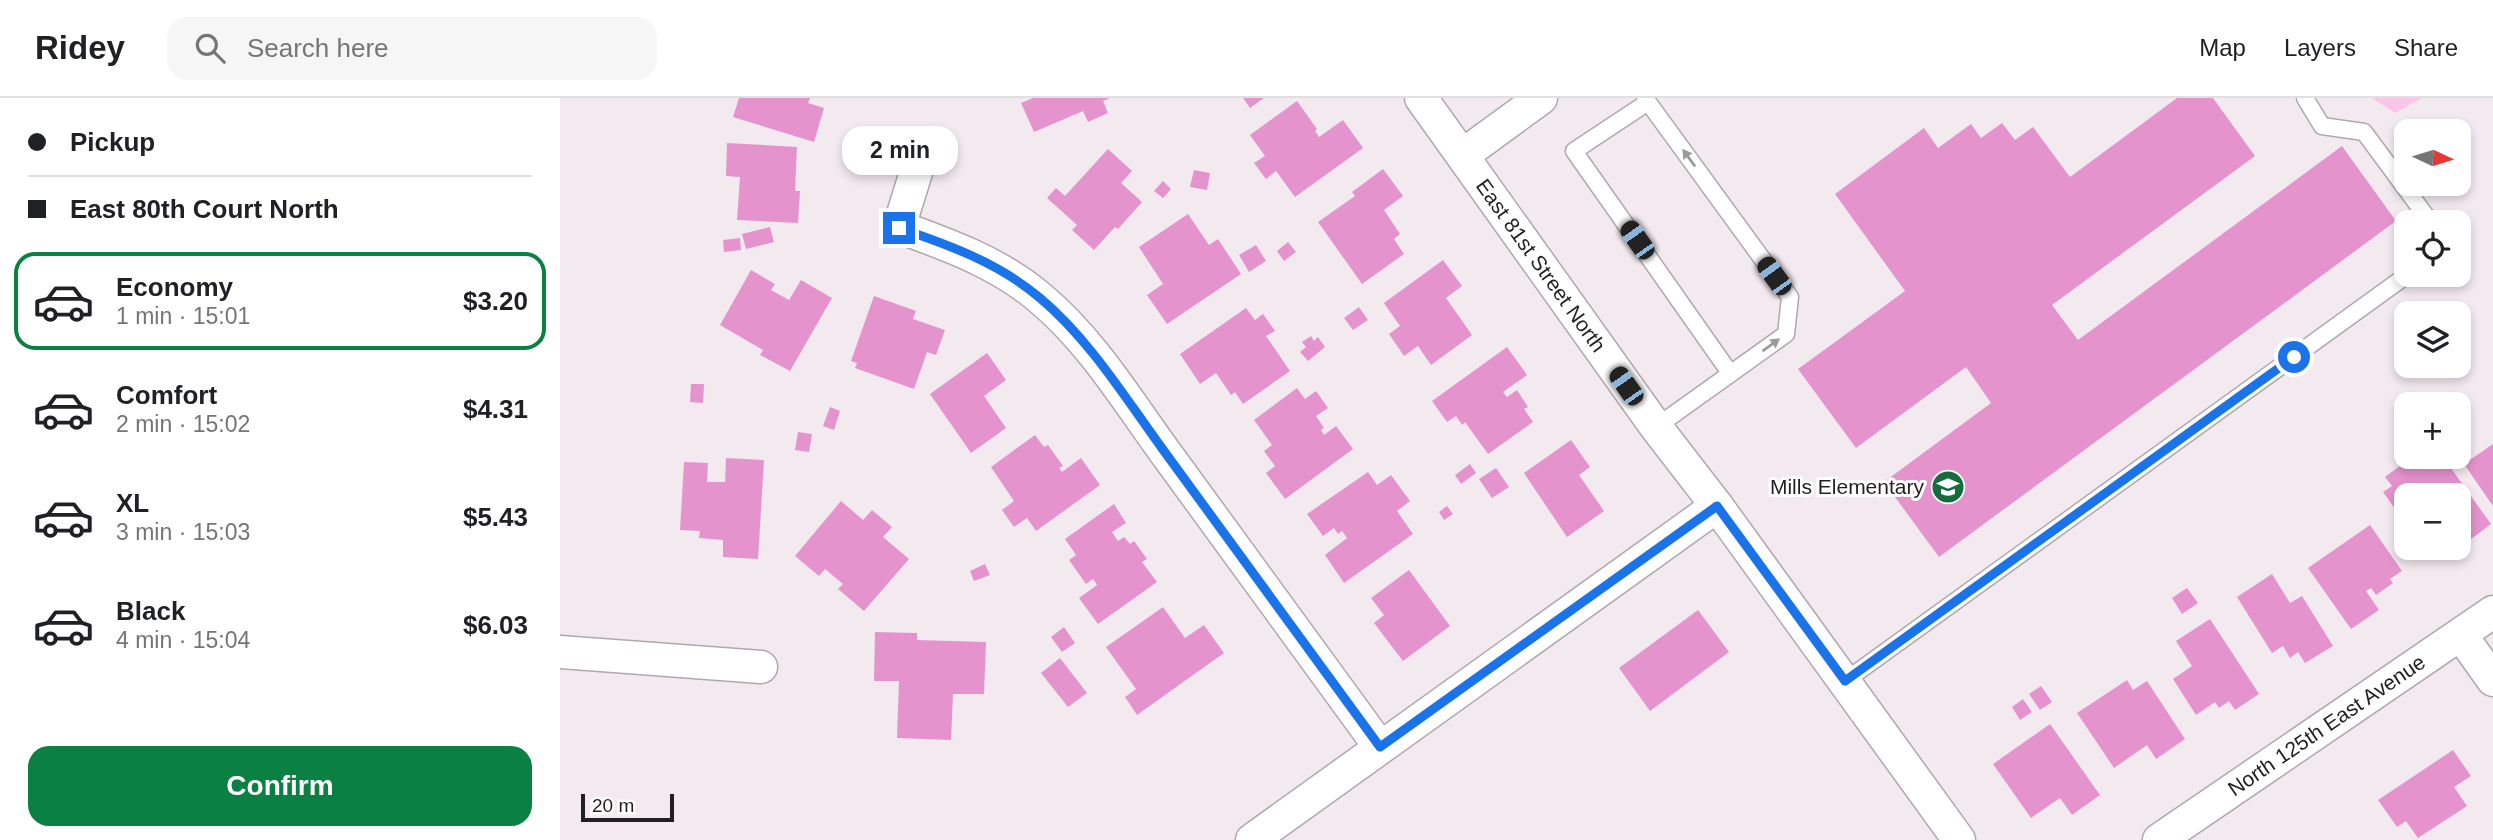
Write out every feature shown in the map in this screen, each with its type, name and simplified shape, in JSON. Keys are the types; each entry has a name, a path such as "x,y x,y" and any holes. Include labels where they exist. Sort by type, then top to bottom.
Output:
{"street":[{"name":"East 81st Street North","path":"1421,98 1656,427 1717,506 1959,840"},
{"path":"1463,155 1541,98"},
{"path":"922,153 899,228 960,249 1002,270 1040,298 1066,323 1117,386 1380,747"},
{"path":"1252,840 1717,506"},
{"name":"North 125th East Avenue","path":"2159,840 2493,612"},
{"path":"2461,635 2493,680"},
{"path":"560,652 761,667"}],"lane":[{"path":"2305,98 2322,125 2364,132 2422,210"},
{"path":"1656,427 1786,334 1790,297 1647,100 1574,151 1730,373"},
{"path":"1845,681 2394,284"}],"shaded area":[{"path":"2372,98 2422,98 2395,113"}],"building":[{"path":"739,98 810,98 808,103 824,108 814,142 733,117"},
{"path":"1033,98 1110,98 1103,101 1108,113 1088,122 1083,111 1034,132 1021,103"},
{"path":"1243,98 1264,98 1250,108"},
{"path":"2177,98 2213,98 2255,156 2052,305 2078,340 2342,146 2394,218 2394,222 1939,557 1884,482 1991,403 1966,367 1856,448 1798,369 1905,291 1835,194 1924,128 1938,148 1971,124 1981,138 2002,123 2015,140 2033,127 2070,177"},
{"path":"1297,101 1317,129 1315,131 1319,137 1343,120 1363,148 1295,197 1276,171 1266,179 1254,163 1265,156 1250,135"},
{"path":"727,143 797,147 795,191 800,191 798,223 737,220 740,177 726,176"},
{"path":"1108,149 1132,171 1121,183 1142,202 1118,229 1115,227 1094,250 1072,230 1077,225 1047,198 1056,188 1065,196"},
{"path":"1383,169 1403,196 1384,210 1400,234 1394,239 1404,254 1362,284 1318,222 1355,196 1352,192"},
{"path":"1194,170 1210,173 1207,190 1190,187"},
{"path":"1163,181 1171,189 1163,198 1154,191"},
{"path":"1188,214 1209,245 1218,239 1241,274 1167,324 1147,295 1163,284 1139,247"},
{"path":"770,227 774,242 746,249 742,234"},
{"path":"740,238 741,250 724,252 723,240"},
{"path":"1288,242 1296,252 1284,261 1277,251"},
{"path":"1256,245 1266,261 1249,272 1239,255"},
{"path":"1443,260 1462,286 1446,298 1472,335 1431,365 1418,346 1404,356 1389,334 1400,326 1384,303"},
{"path":"751,270 775,284 771,290 789,300 801,280 832,298 790,371 760,355 763,350 720,325"},
{"path":"874,296 916,311 913,319 945,330 936,355 927,352 914,389 855,368 857,363 851,361"},
{"path":"1359,307 1368,320 1353,330 1344,318"},
{"path":"1246,308 1255,320 1263,314 1275,331 1266,336 1290,371 1243,404 1235,392 1231,395 1216,373 1200,384 1180,354"},
{"path":"1311,336 1314,341 1318,337 1325,347 1308,361 1300,352 1306,347 1302,342"},
{"path":"1507,347 1527,375 1503,392 1507,397 1517,390 1528,407 1524,409 1533,422 1488,454 1465,422 1462,425 1456,416 1447,422 1432,401"},
{"path":"987,353 1006,380 984,396 1006,428 971,453 930,394"},
{"path":"691,384 704,384 703,403 690,402"},
{"path":"1297,388 1305,399 1316,391 1328,408 1316,416 1324,428 1321,430 1324,435 1336,426 1353,449 1285,499 1266,473 1275,466 1264,451 1272,445 1254,420"},
{"path":"830,407 840,411 834,430 823,426"},
{"path":"798,432 812,434 809,452 795,450"},
{"path":"1035,435 1044,447 1048,445 1063,466 1059,468 1062,472 1081,458 1100,485 1036,531 1027,518 1014,527 1002,510 1014,501 991,467"},
{"path":"1571,440 1590,467 1579,475 1604,511 1567,537 1524,473"},
{"path":"2493,444 2493,506 2467,469 2471,469 2471,459"},
{"path":"726,458 764,460 758,559 723,557 723,540 699,538 700,531 680,530 684,462 708,463 707,482 725,482"},
{"path":"1470,464 1476,473 1461,484 1455,475"},
{"path":"1496,468 1509,487 1492,498 1479,479"},
{"path":"2396,469 2452,469 2462,483 2394,483 2394,507 2383,492 2392,486 2385,477"},
{"path":"1368,472 1377,485 1391,475 1410,501 1397,511 1413,534 1344,583 1325,555 1347,538 1342,531 1338,534 1334,528 1323,536 1307,514"},
{"path":"2471,496 2491,524 2471,539"},
{"path":"841,501 863,520 872,510 892,527 883,537 909,559 864,611 838,589 843,584 825,569 819,576 795,556"},
{"path":"1114,504 1126,523 1112,532 1118,541 1124,537 1130,544 1134,541 1147,559 1142,562 1157,582 1098,624 1079,598 1097,585 1093,579 1086,584 1069,560 1076,555 1065,539"},
{"path":"1447,506 1453,514 1444,520 1439,512"},
{"path":"2370,525 2402,571 2390,579 2393,583 2376,595 2371,588 2366,591 2379,610 2351,629 2308,568"},
{"path":"985,564 990,575 974,581 970,571"},
{"path":"1409,570 1450,626 1403,661 1374,623 1384,615 1371,598"},
{"path":"2272,574 2290,603 2302,596 2333,646 2305,663 2298,652 2290,658 2283,646 2272,653 2237,597"},
{"path":"2187,588 2198,603 2182,614 2172,598"},
{"path":"1163,607 1185,638 1204,625 1224,653 1137,715 1125,697 1136,689 1106,647"},
{"path":"1698,610 1729,652 1650,711 1619,668"},
{"path":"2210,619 2259,694 2235,710 2229,701 2219,708 2215,702 2196,715 2173,679 2192,666 2176,641"},
{"path":"1064,627 1075,643 1062,652 1051,637"},
{"path":"875,632 917,633 917,640 986,642 984,694 953,694 951,740 897,738 899,681 874,681"},
{"path":"1060,658 1087,693 1068,707 1041,673"},
{"path":"2127,680 2133,690 2147,681 2185,739 2156,759 2147,745 2114,768 2077,713"},
{"path":"2041,686 2052,702 2040,710 2029,694"},
{"path":"2023,699 2032,712 2020,720 2012,707"},
{"path":"2050,724 2100,795 2072,815 2060,798 2031,818 1993,764"},
{"path":"2453,750 2471,776 2454,787 2467,806 2418,838 2406,821 2397,827 2378,800"}],"place":[{"name":"Mills Elementary","path":"1948,487"}],"route":[{"path":"899,228 960,249 1002,270 1040,298 1066,323 1117,386 1380,747 1717,506 1845,681 2294,357"}]}
